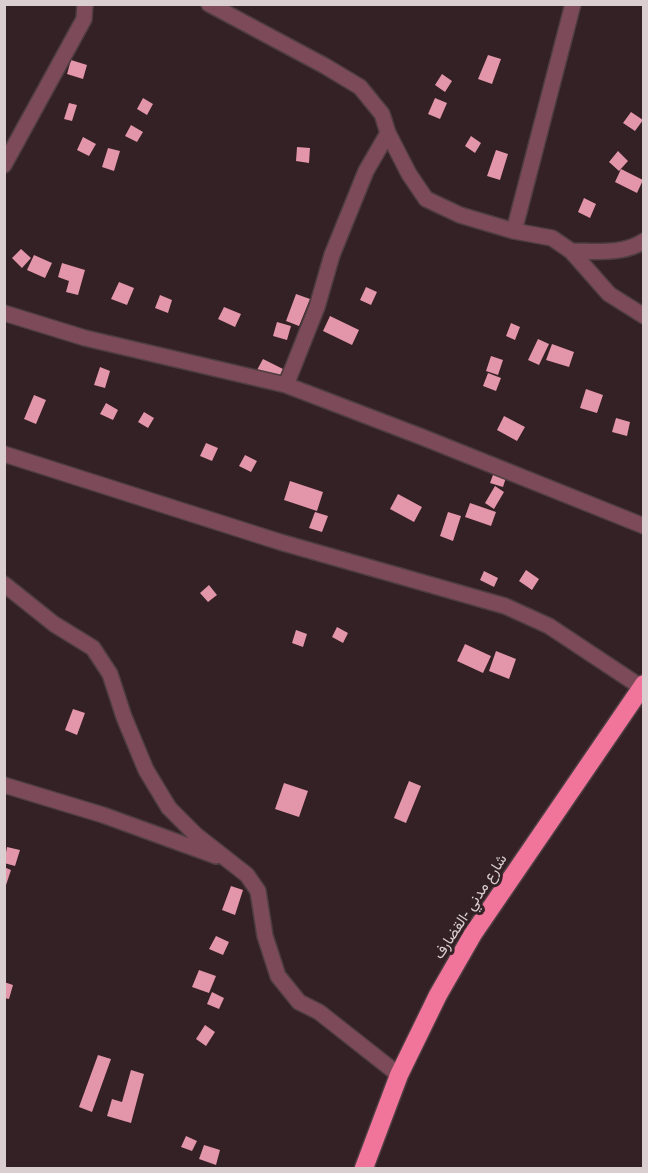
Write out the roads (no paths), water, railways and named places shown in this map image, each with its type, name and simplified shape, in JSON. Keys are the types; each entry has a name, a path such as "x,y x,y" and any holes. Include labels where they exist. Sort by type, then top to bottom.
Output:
{"highway":[{"name":"شارع مدني -القضارف","path":"364,1168 399,1075 438,995 473,934 642,685"}],"street":[{"path":"4,165 84,12 99,4"},
{"path":"209,4 360,87 382,114 388,133 409,174 426,199 460,215 514,231 552,238 572,251 609,294 644,316"},
{"path":"514,231 573,4"},
{"path":"286,386 316,307 332,255 366,171 388,133"},
{"path":"572,251 615,251 636,246 644,241"},
{"path":"4,313 85,338 286,386 422,437 644,526"},
{"path":"4,454 280,542 505,606 549,626 642,685"},
{"path":"4,584 54,624 93,648 110,674 124,717 146,770 169,808 196,835 247,875 258,891 265,936 278,976 299,1002 319,1012 399,1075"},
{"path":"4,785 103,814 230,861"}]}
